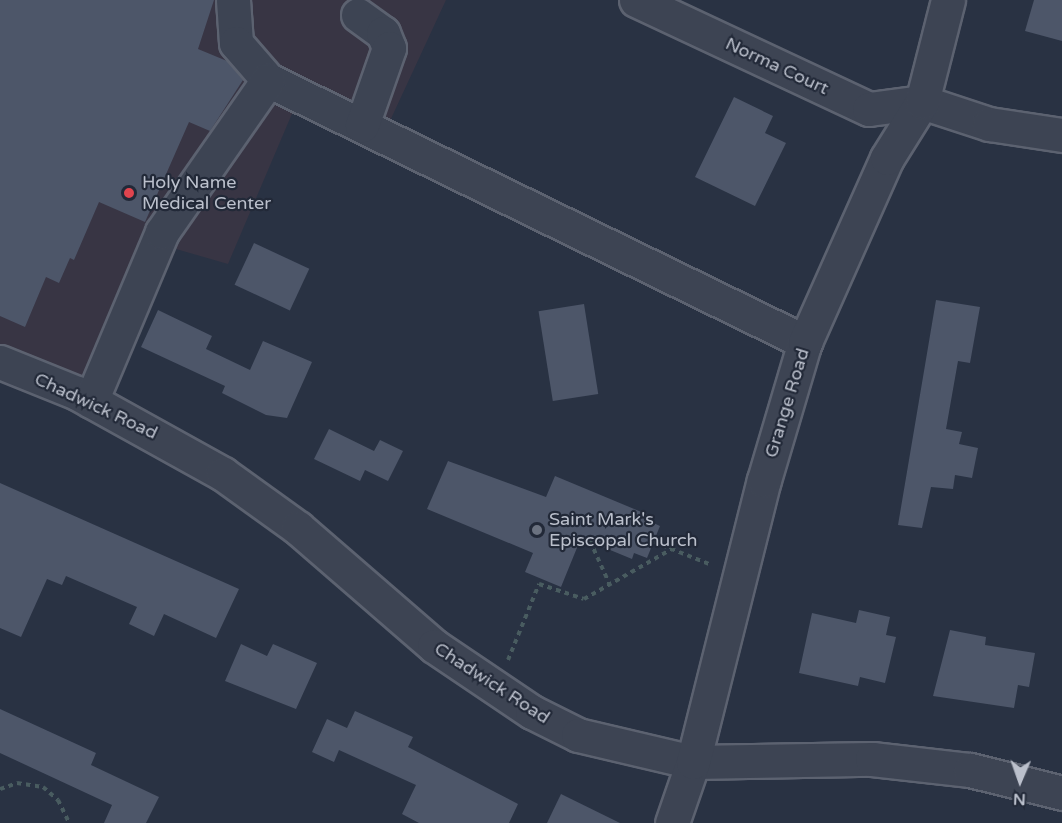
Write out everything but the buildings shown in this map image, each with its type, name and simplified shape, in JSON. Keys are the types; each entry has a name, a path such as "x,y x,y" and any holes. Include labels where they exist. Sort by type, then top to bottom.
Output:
{"street":[{"path":"233,0 236,43 268,80 805,342"},
{"name":"Norma Court","path":"636,0 869,109 922,102"},
{"name":"Grange Road","path":"672,823 693,762 805,342 887,158 922,102 948,0"},
{"path":"358,15 383,33 389,48 362,126"},
{"path":"91,400 162,232 268,80"},
{"path":"922,102 989,124 1062,135"},
{"name":"Chadwick Road","path":"0,362 91,400 223,474 298,528 434,646 496,689 578,735 693,762 872,759 969,770 1062,793"}],"path":[{"path":"590,541 610,585"},
{"path":"654,542 741,577"},
{"path":"496,689 539,584 584,599 672,549"},
{"path":"0,789 17,783 43,787 58,800 69,823"}],"shaded area":[{"name":"Holy Name Medical Center","path":"0,0 446,0 383,136 300,95 228,264 176,249 105,408 0,362"}],"place":[{"name":"Holy Name Medical Center","path":"129,193"},
{"name":"Saint Mark's Episcopal Church","path":"537,530"}]}
